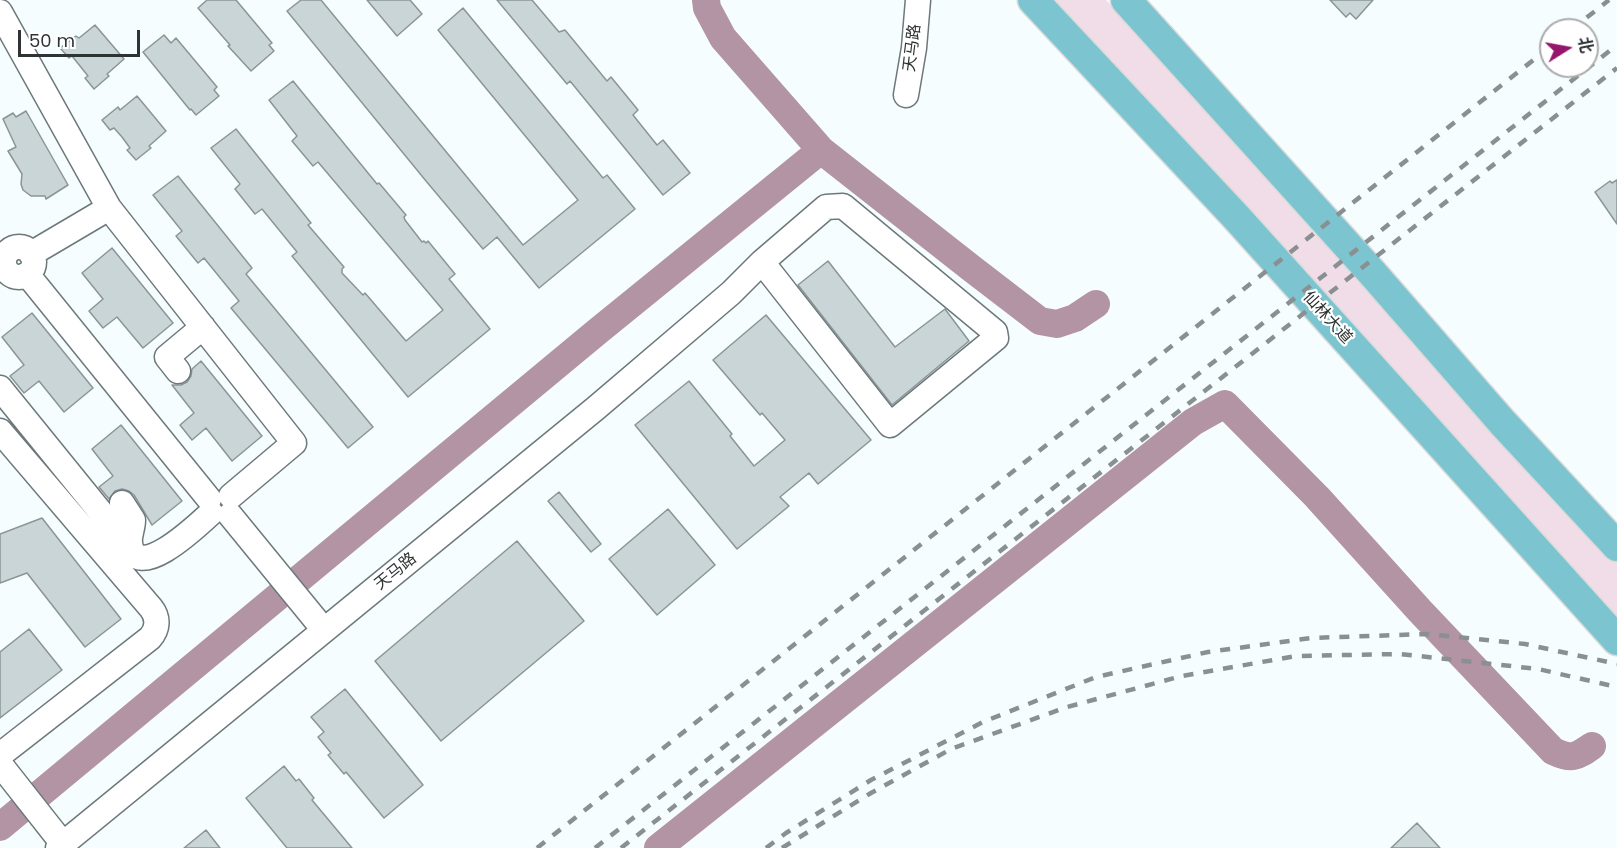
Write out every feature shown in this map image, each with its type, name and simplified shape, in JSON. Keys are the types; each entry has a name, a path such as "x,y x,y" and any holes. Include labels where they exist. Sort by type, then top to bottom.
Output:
{"main road":[{"name":"仙林大道","path":"1033,0 1245,227 1617,640"},
{"path":"1126,0 1374,275 1502,422 1617,546"}],"street":[{"name":"天马路","path":"906,95 914,48 918,0"},
{"path":"0,12 109,208 294,443 162,554 139,556 0,388"},
{"name":"天马路","path":"57,839 318,622 587,415 731,293 762,262 826,207 843,206 995,332 996,338 890,425 762,262"},
{"path":"109,208 13,259 318,622"},
{"path":"167,357 203,327"},
{"path":"0,431 151,608 157,624 150,638 2,764 57,839"},
{"path":"122,503 133,520 130,544 134,552"}],"shaded area":[{"path":"1051,0 1106,0 1617,558 1617,617 1576,576"}],"building":[{"path":"207,0 236,0 272,43 269,45 274,51 251,71 198,8"},
{"path":"301,0 321,0 523,245 578,200 438,30 463,8 603,178 607,175 635,209 539,288 497,237 483,249 426,181 287,11"},
{"path":"367,0 410,0 422,14 397,36"},
{"path":"497,0 532,0 559,32 565,30 607,81 611,77 638,110 633,115 657,145 663,140 690,173 663,195 570,81 567,84"},
{"path":"1330,0 1373,0 1356,19 1350,13 1346,17"},
{"path":"95,25 124,59 94,89 85,78 88,76 72,56 69,58 60,48 76,36 79,38"},
{"path":"164,35 171,43 176,38 217,87 214,90 219,96 196,115 143,52"},
{"path":"293,81 377,184 379,183 406,215 405,220 422,242 428,241 455,274 449,279 490,329 408,397 292,256 297,252 262,209 255,214 235,189 240,184 211,148 236,129 311,223 308,225 344,267 342,273 363,295 365,293 406,341 443,310 318,162 313,166 292,141 297,136 269,100"},
{"path":"137,96 166,131 136,160 127,150 130,148 122,137 114,128 110,130 102,120 118,107 120,110"},
{"path":"26,111 68,185 46,199 45,196 31,196 23,190 22,174 8,151 16,147 3,119 13,113 16,117"},
{"path":"178,176 252,268 246,274 373,427 348,448 231,308 239,301 204,258 198,263 176,236 182,231 153,195"},
{"path":"1617,180 1617,224 1595,192 1610,181 1612,183"},
{"path":"112,248 173,323 143,348 117,317 103,328 89,311 103,299 82,273"},
{"path":"828,261 895,347 945,309 969,341 892,405 798,285"},
{"path":"32,313 93,388 64,412 39,381 24,393 10,376 24,365 2,337"},
{"path":"766,315 871,440 818,484 809,473 780,497 789,506 737,549 635,425 689,381 732,434 730,436 754,466 785,440 762,413 760,415 713,360"},
{"path":"201,361 262,436 232,461 206,428 192,440 180,425 194,413 172,385 187,382 192,369"},
{"path":"121,425 182,501 152,525 134,495 129,491 122,489 115,491 109,499 99,487 113,476 92,449"},
{"path":"559,492 601,544 591,552 548,501"},
{"path":"668,509 715,565 657,615 609,559"},
{"path":"42,518 121,619 85,647 27,573 0,583 0,534"},
{"path":"517,541 584,621 441,741 375,661"},
{"path":"29,629 62,670 0,718 0,652"},
{"path":"345,689 423,785 384,818 346,772 344,774 328,755 331,753 318,737 324,732 311,717"},
{"path":"284,766 296,781 299,779 314,798 312,800 352,848 287,848 246,798"},
{"path":"1417,823 1440,848 1391,848"},
{"path":"206,830 220,848 184,848"}],"waterway":[{"path":"706,0 707,8 723,38 821,150 971,268 1040,321 1057,324 1075,318 1096,304"},
{"path":"0,827 598,331 821,150"},
{"path":"658,848 1193,422 1225,404 1317,497 1420,611 1553,751 1565,756 1574,756 1592,746"}],"railway":[{"path":"1586,18 1609,0"},
{"path":"595,848 1617,45"},
{"path":"537,848 1539,55"},
{"path":"621,848 1617,68"},
{"path":"766,848 871,780 983,722 1096,677 1208,652 1311,638 1427,634 1525,644 1617,664"},
{"path":"782,848 871,793 951,749 1067,707 1182,676 1296,656 1400,654 1538,669 1617,687"}]}
